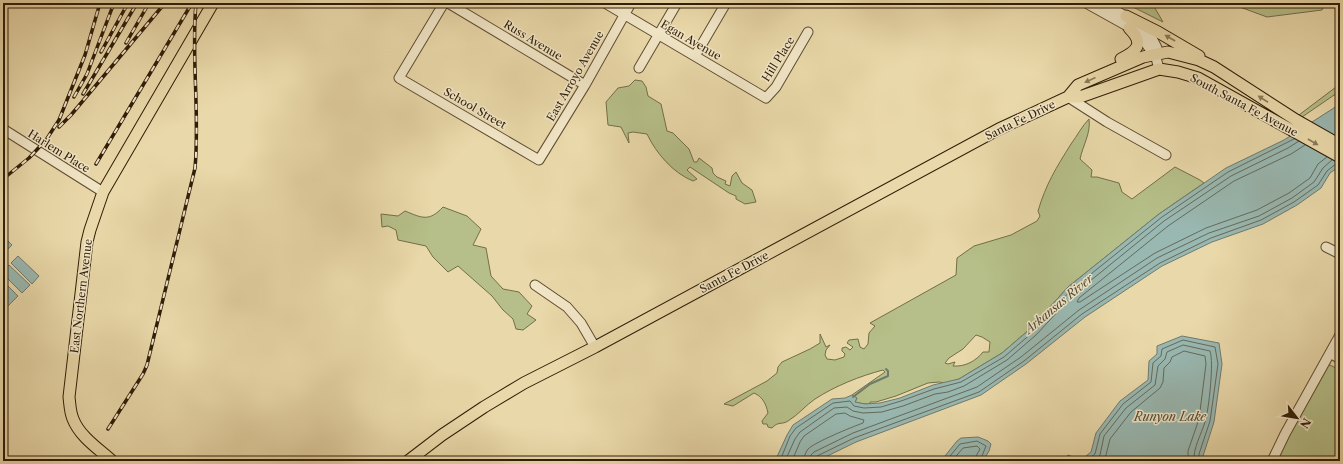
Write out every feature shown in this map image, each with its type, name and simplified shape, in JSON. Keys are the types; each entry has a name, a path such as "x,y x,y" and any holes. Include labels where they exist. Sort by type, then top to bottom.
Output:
{"main road":[{"name":"East Northern Avenue","path":"112,461 79,430 73,420 69,397 87,242 102,192 213,3"},
{"path":"1126,16 1185,47 1214,67"},
{"path":"1116,68 1116,62 1130,55 1135,50 1137,40 1136,34 1129,28"},
{"name":"Santa Fe Drive","path":"408,461 442,435 487,405 524,383 595,347 999,129 1068,97 1078,86 1116,68 1143,57 1155,54 1168,52 1199,60"},
{"path":"1093,92 1108,82 1149,61 1155,54"},
{"name":"South Santa Fe Avenue","path":"1199,60 1214,67 1296,120 1340,145"},
{"name":"Santa Fe Drive","path":"1068,97 1080,97 1159,70"},
{"name":"South Santa Fe Avenue","path":"1159,70 1178,72 1198,78 1340,157"}],"street":[{"name":"School Street","path":"444,3 400,78 539,160"},
{"name":"Russ Avenue","path":"448,3 585,85"},
{"name":"Egan Avenue","path":"604,3 766,98"},
{"name":"East Arroyo Avenue","path":"539,160 585,85 631,3"},
{"path":"639,68 677,3"},
{"path":"695,56 726,3"},
{"path":"1086,3 1138,32 1155,54"},
{"path":"1103,3 1138,23 1152,38 1156,48 1155,54 1159,70"},
{"name":"Hill Place","path":"766,98 776,87 808,32"},
{"path":"1068,97 1107,122 1166,155"},
{"name":"Harlem Place","path":"3,129 102,192"},
{"path":"1326,247 1340,254"},
{"path":"535,285 567,307 581,323 595,347"},
{"path":"1272,461 1340,335"},
{"path":"1330,353 1340,359"}],"green space":[{"path":"1125,3 1152,3 1163,22"},
{"path":"1229,3 1326,3 1322,10 1267,17"},
{"path":"635,80 642,81 646,87 648,96 661,104 667,131 673,133 689,149 694,162 697,162 699,158 712,168 713,173 717,177 726,181 725,184 730,186 732,176 736,172 742,183 752,190 756,202 745,204 736,199 736,196 690,167 687,170 697,179 693,181 679,173 666,162 655,148 647,134 633,132 628,133 629,143 621,127 608,125 606,102 618,88 629,86"},
{"path":"1340,84 1340,91 1302,117 1299,115"},
{"path":"1089,119 1088,134 1080,159 1092,170 1091,177 1097,177 1119,183 1122,192 1132,199 1175,167 1204,183 1159,214 1068,287 1030,329 1002,353 959,379 946,383 928,383 896,396 876,402 870,402 870,404 855,402 857,398 852,395 885,372 883,370 857,378 823,394 788,421 778,424 772,428 768,427 767,424 763,424 762,421 768,413 762,399 754,393 733,406 724,404 767,381 777,373 778,367 782,362 820,343 820,334 826,347 830,345 826,350 825,355 827,359 835,360 844,357 845,354 842,351 842,348 846,347 850,350 853,347 847,343 849,340 858,339 860,347 864,349 868,344 869,333 875,326 870,323 956,275 957,258 974,246 1011,235 1037,221 1040,216 1038,211 1041,201 1052,176 1071,144","holes":["976,335 990,342 989,352 983,352 974,361 962,366 953,366 955,362 948,364 945,363 949,358 963,349"]},
{"path":"443,207 467,216 481,229 473,245 486,248 491,276 503,289 519,292 532,306 527,314 536,320 523,330 516,329 513,319 503,310 492,296 458,266 448,272 433,257 426,246 398,240 396,230 388,226 382,227 381,214 398,216 405,211 421,217 429,217 434,215"},
{"path":"1330,365 1340,370 1340,461 1276,461 1283,445 1327,366"}],"water":[{"name":"Arkansas River","path":"1340,104 1340,166 1330,173 1321,188 1297,205 1263,224 1212,242 1162,266 1085,317 1026,364 981,395 856,442 817,461 775,461 793,425 832,399 845,398 852,395 857,398 855,402 865,404 880,403 900,398 933,385 959,379 1002,353 1030,329 1068,287 1159,214 1226,168 1284,140"},
{"path":"5,238 12,245 3,254 3,239"},
{"path":"18,256 39,276 32,284 11,263"},
{"path":"9,265 30,285 22,293 3,274 3,271"},
{"path":"7,285 18,296 3,311 3,289"},
{"name":"Runyon Lake","path":"1182,336 1219,343 1222,364 1214,422 1203,456 1203,461 1064,461 1068,455 1081,460 1091,452 1096,433 1120,401 1148,380 1149,361 1157,354 1157,346"},
{"path":"978,437 988,441 991,444 983,461 941,461 961,438"}],"waterway":[{"path":"853,397 870,384 888,376 888,371 886,369"}],"railway":[{"path":"3,179 29,158 46,140 59,120 85,55 100,3"},
{"path":"74,97 87,74 114,3"},
{"path":"101,52 128,3"},
{"path":"83,94 137,3"},
{"path":"126,43 149,3"},
{"path":"59,127 71,115 165,3"},
{"path":"96,164 192,3"},
{"path":"108,429 143,374 147,365 195,168 197,127 194,44 196,3"}]}
